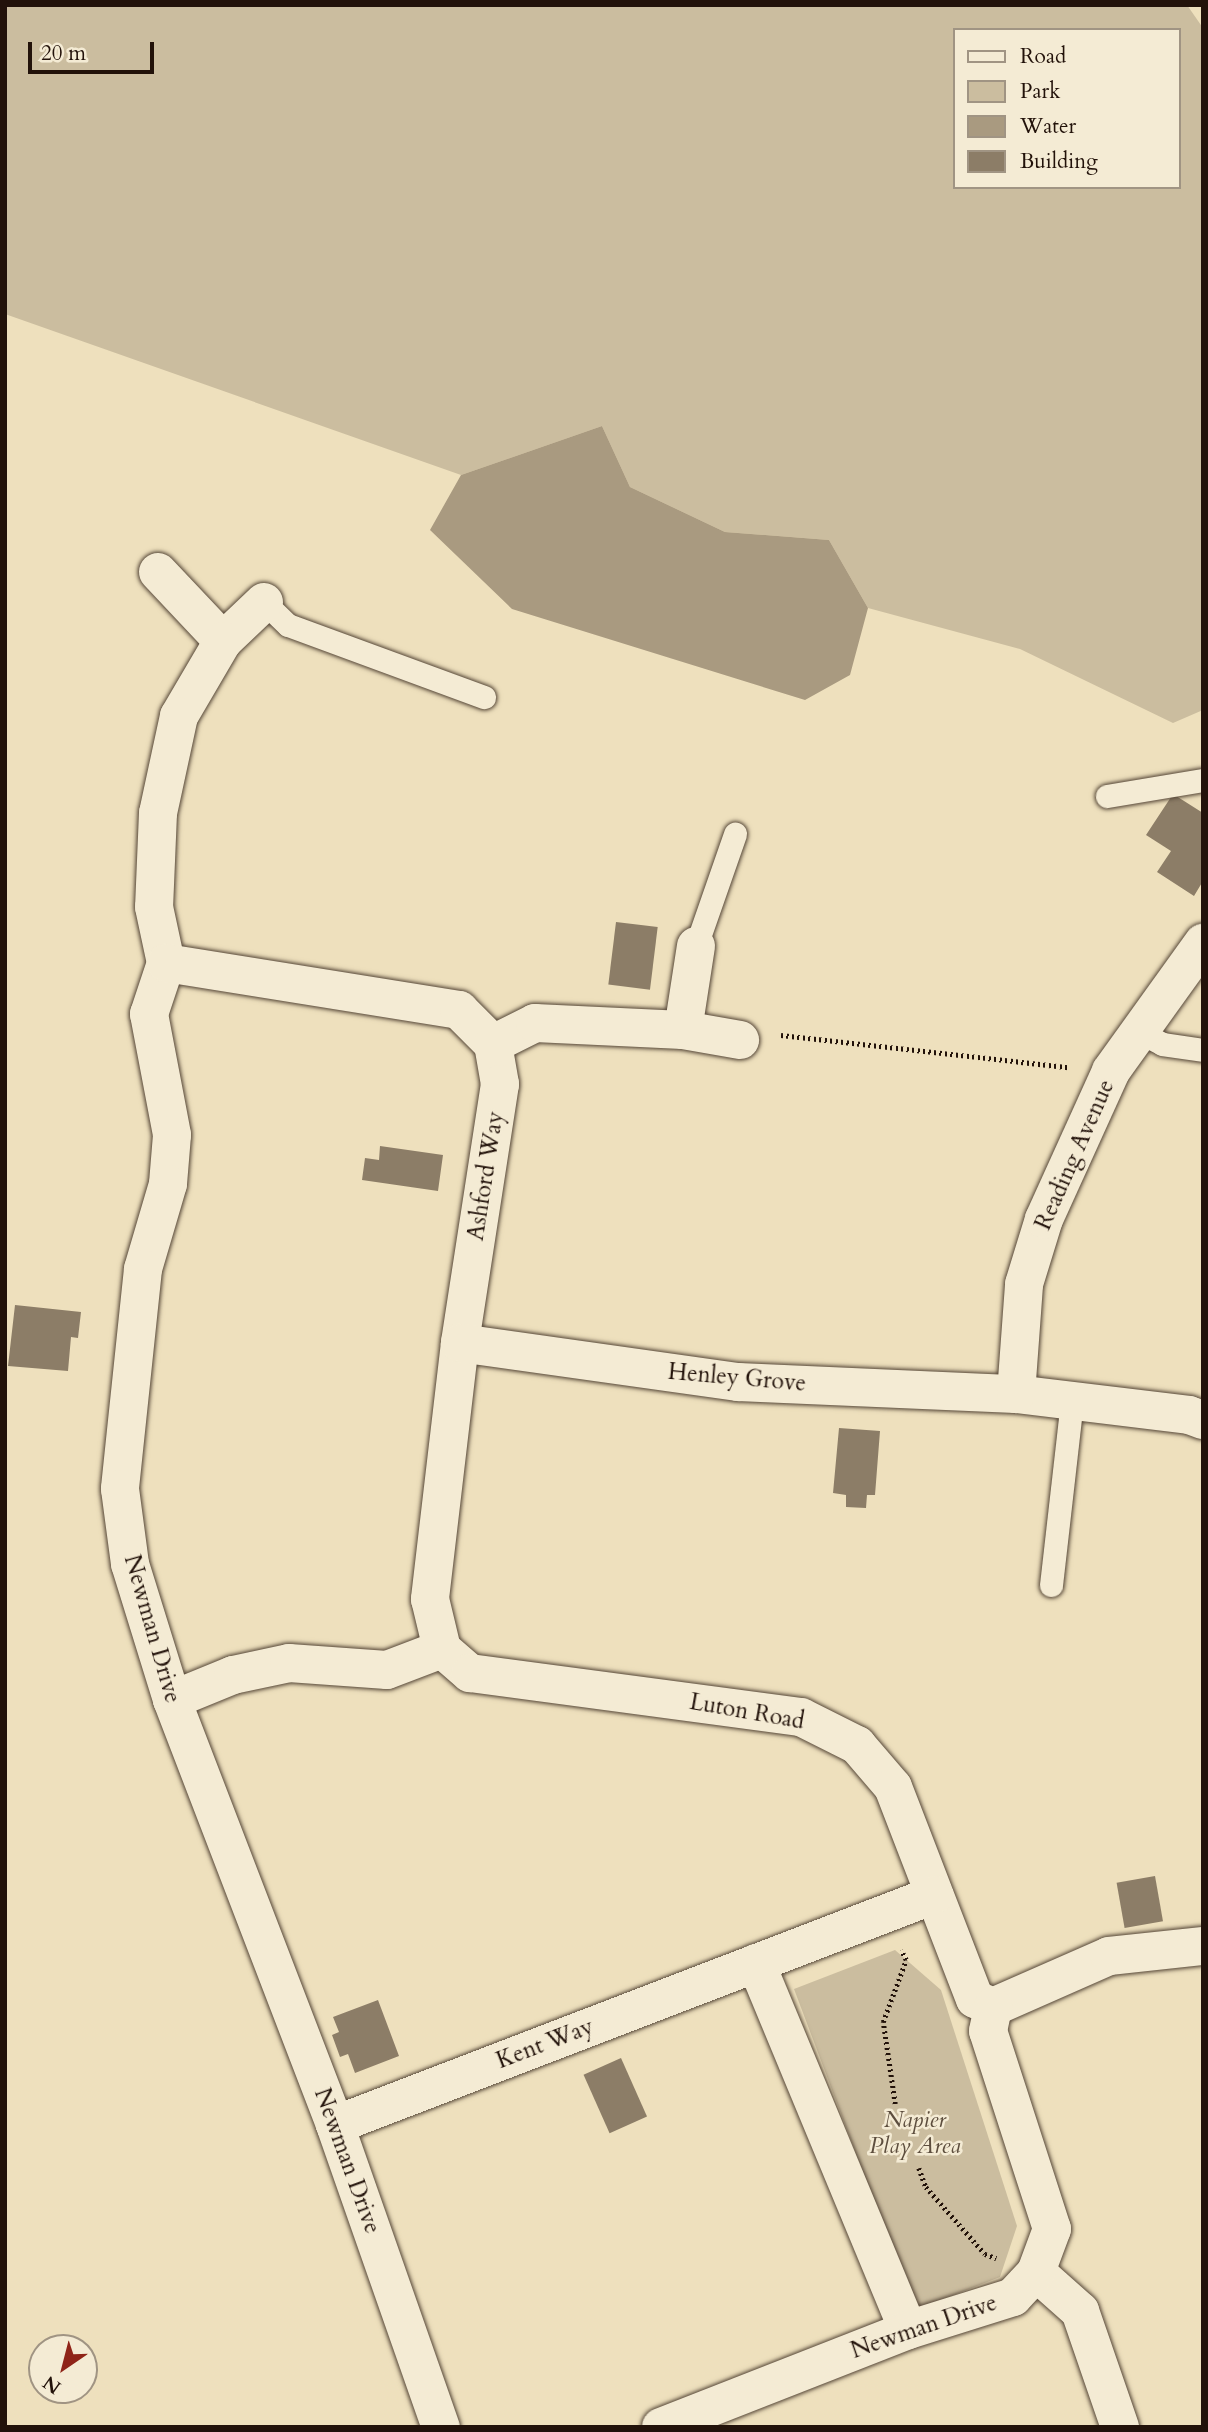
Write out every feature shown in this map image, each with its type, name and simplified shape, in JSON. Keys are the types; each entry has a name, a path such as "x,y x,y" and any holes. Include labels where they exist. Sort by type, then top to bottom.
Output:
{"street":[{"path":"158,572 223,641"},
{"path":"264,602 223,641 179,716 158,813 154,906 166,963 459,1010 493,1044 535,1023 683,1030 740,1040"},
{"name":"Reading Avenue","path":"1016,1394 1024,1284 1044,1219 1111,1072 1203,943"},
{"path":"683,1030 696,946"},
{"name":"Newman Drive","path":"166,963 149,1014 172,1135 169,1184 143,1269 121,1489 130,1564 172,1700 335,2125 441,2427"},
{"name":"Ashford Way","path":"442,1649 430,1599 460,1343 500,1084 493,1044"},
{"name":"Henley Grove","path":"460,1343 738,1382 1016,1394 1189,1415 1203,1420"},
{"path":"172,1700 233,1675 289,1663 387,1670 442,1649"},
{"name":"Luton Road","path":"442,1649 470,1673 801,1717 856,1745 893,1787 975,1999 993,2007"},
{"name":"Kent Way","path":"335,2125 934,1895"},
{"path":"993,2007 1109,1956 1203,1946"},
{"path":"756,1963 908,2330"},
{"name":"Newman Drive","path":"661,2427 908,2330 1013,2297 1036,2272 1052,2229 988,2031 993,2007"},
{"path":"1036,2272 1080,2311 1120,2427"}],"lane":[{"path":"264,602 288,625 484,697"},
{"path":"1107,796 1203,780"},
{"path":"696,946 735,834"},
{"path":"1138,1031 1162,1044 1203,1050"},
{"path":"1051,1585 1072,1401"}],"path":[{"path":"740,1040 755,1032 1111,1072"},
{"path":"884,1914 906,1960 883,2022 895,2104"},
{"path":"919,2168 926,2188 985,2255 1036,2272"}],"green space":[{"path":"5,5 1187,5 1203,28 1203,710 1173,723 1020,649 868,608 829,540 725,532 630,487 602,426 461,475 5,314"},
{"name":"Napier Play Area","path":"895,1950 941,1990 1017,2226 1000,2277 915,2310 794,1989"}],"water":[{"path":"602,426 630,487 725,532 829,540 868,608 850,675 805,700 512,609 430,530 461,475"}],"building":[{"path":"1173,794 1203,813 1203,881 1194,896 1157,872 1171,851 1146,835"},
{"path":"616,922 658,927 650,990 608,985"},
{"path":"380,1146 443,1155 438,1191 362,1180 365,1158 379,1160"},
{"path":"15,1305 81,1312 78,1338 71,1337 68,1371 8,1366"},
{"path":"839,1428 880,1431 875,1495 867,1495 866,1508 846,1507 846,1495 833,1493"},
{"path":"1155,1876 1163,1921 1125,1928 1117,1883"},
{"path":"378,2000 399,2056 355,2073 348,2054 340,2057 332,2035 339,2032 333,2017"},
{"path":"621,2058 647,2116 610,2133 584,2075"}]}
